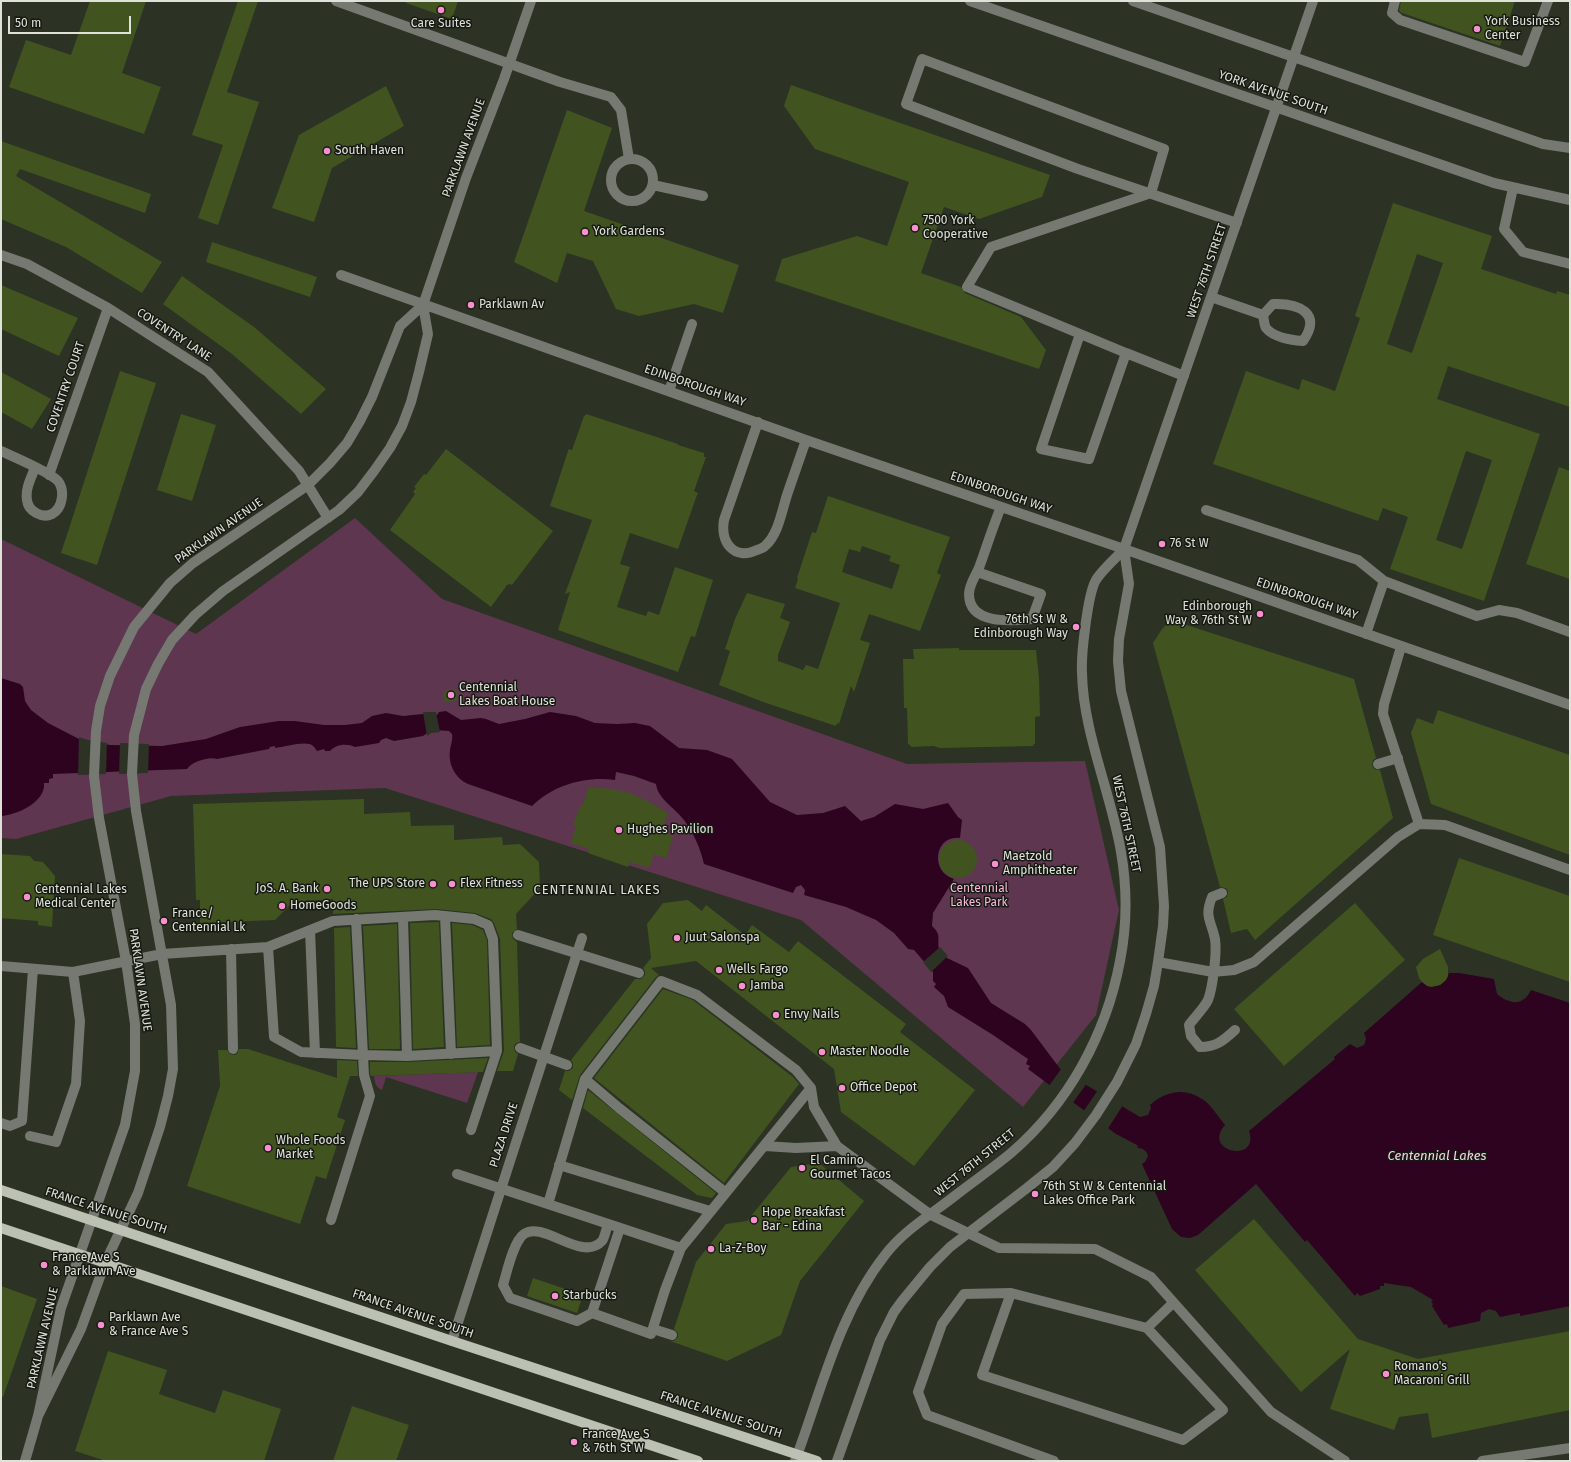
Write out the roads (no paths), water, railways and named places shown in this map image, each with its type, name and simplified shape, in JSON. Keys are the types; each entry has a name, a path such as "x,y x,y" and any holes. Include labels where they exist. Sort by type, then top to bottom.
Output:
{"main road":[{"name":"FRANCE AVENUE SOUTH","path":"1,1190 796,1458 817,1461"},
{"path":"1,1228 698,1461"}],"street":[{"path":"336,1 560,82 611,97 621,110 629,158"},
{"name":"PARKLAWN AVENUE","path":"38,1416 81,1329 105,1263 138,1193 168,1096 173,1069 171,1005 136,811 132,774 134,735 146,689 172,640 190,620 223,591 340,510 358,492 390,448 402,426 411,402 428,334 423,305 466,178 531,1"},
{"name":"YORK AVENUE SOUTH","path":"970,1 1494,184 1570,200"},
{"path":"1133,1 1543,144 1570,148"},
{"name":"WEST 76TH STREET","path":"796,1458 836,1344 847,1318 860,1293 885,1255 910,1229 931,1215 1010,1154 1037,1127 1065,1092 1095,1043 1114,989 1123,941 1126,885 1118,839 1090,730 1083,691 1082,654 1088,611 1096,580 1124,549 1314,1"},
{"path":"1395,1 1392,13 1400,20 1525,62 1548,1"},
{"path":"1151,193 1164,149 922,59 906,104 1078,169 1237,223"},
{"path":"629,158 636,158 648,165 652,171 654,178 653,185 650,192 645,197 639,200 625,200 614,191 611,178 613,171 622,161 629,158"},
{"path":"653,185 703,196"},
{"path":"1513,188 1504,229 1523,252 1570,264"},
{"path":"1151,193 991,247 967,287 1184,376"},
{"name":"COVENTRY LANE","path":"1,254 27,264 108,308 208,372 299,471 328,518"},
{"name":"EDINBOROUGH WAY","path":"341,276 806,440 1124,549 1570,705"},
{"path":"1211,297 1263,315"},
{"path":"1273,304 1283,304 1298,308 1309,315 1312,322 1309,333 1303,341 1289,339 1274,334 1266,328 1263,315 1273,304"},
{"name":"PARKLAWN AVENUE","path":"25,1461 38,1416 61,1308 125,1125 135,1071 134,1024 126,961 99,818 94,776 96,731 100,706 121,651 134,627 170,583 192,563 308,485 347,443 372,397 400,326 423,305"},
{"name":"COVENTRY COURT","path":"49,475 108,308"},
{"path":"670,391 692,324"},
{"path":"1080,334 1041,449 1089,459 1126,353"},
{"path":"758,422 723,526 725,541 733,550 738,552 752,553 766,545 775,531 806,440"},
{"path":"1,451 35,468 49,475 58,481 62,487 62,497 58,508 52,514 43,515 35,513 28,507 26,500 27,489 35,468"},
{"path":"978,572 1041,594 1032,619 1020,620 990,618 980,615 973,608 969,594 1001,507"},
{"path":"1206,510 1358,560 1384,581 1477,616 1499,610 1517,613 1570,632"},
{"name":"WEST 76TH STREET","path":"837,1461 873,1358 894,1312 910,1289 950,1247 1023,1192 1067,1152 1086,1130 1117,1082 1136,1044 1144,1022 1154,986 1163,926 1164,906 1160,847 1124,707 1119,674 1119,639 1129,584 1124,549"},
{"path":"1366,634 1384,581"},
{"path":"1401,646 1384,704 1383,714 1419,824"},
{"path":"1378,764 1398,758"},
{"path":"1158,962 1213,972 1234,970 1254,962 1398,836 1419,824 1445,825 1570,870"},
{"path":"1222,893 1212,897 1208,908 1209,920 1215,939 1212,985 1207,1000 1189,1025 1191,1036 1200,1047 1211,1047 1226,1038 1235,1030"},
{"path":"1,966 73,972 162,954 268,947 334,921 435,915 474,919 488,925 493,939 497,1051 471,1130"},
{"path":"445,916 451,1054"},
{"path":"403,917 407,1056"},
{"path":"331,1220 370,1096 364,1075 356,919"},
{"path":"310,930 315,1052"},
{"path":"518,935 576,955 639,973"},
{"name":"PLAZA DRIVE","path":"452,1341 582,938"},
{"path":"268,947 274,1037 301,1052 407,1056 497,1051"},
{"path":"231,949 233,1050"},
{"path":"1,1123 10,1126 22,1121 33,969"},
{"path":"30,1136 56,1142 76,1084 80,1021 73,972"},
{"path":"548,1204 585,1079 662,981 697,995 796,1070 811,1088 814,1107 837,1146 931,1215 999,1248 1095,1249 1150,1277 1271,1412 1344,1461"},
{"path":"520,1048 567,1065"},
{"path":"585,1079 726,1193"},
{"path":"592,1313 651,1334 681,1248 811,1088"},
{"path":"765,1146 796,1148 837,1146"},
{"path":"559,1165 710,1211"},
{"path":"457,1174 681,1248"},
{"path":"608,1224 603,1239 596,1246 585,1248 536,1231 524,1234 517,1243 503,1286 510,1298 577,1321 592,1313 620,1228"},
{"path":"1011,1292 982,1375 1182,1440 1223,1410 1148,1328 1011,1292 964,1294 942,1324 918,1392 927,1415 1054,1461"},
{"path":"1148,1328 1173,1303"},
{"path":"652,1329 672,1335"},
{"path":"1482,1461 1570,1448"}],"water":[{"name":"Centennial Lakes","path":"1,678 20,684 23,687 25,701 31,710 48,723 79,739 110,745 162,746 206,739 240,727 279,721 295,721 324,725 345,725 362,723 372,716 386,713 403,716 423,714 437,715 439,712 446,711 461,720 481,718 499,724 550,712 576,716 595,723 635,723 650,726 679,748 707,750 732,759 770,802 797,815 823,813 845,806 861,821 874,817 895,804 923,809 948,803 962,820 960,838 951,839 945,842 940,848 938,855 938,862 941,869 946,875 954,879 933,913 932,926 938,935 939,949 947,958 968,968 991,1003 1025,1024 1061,1070 1140,1117 1148,1115 1151,1108 1150,1105 1162,1096 1175,1092 1196,1095 1208,1104 1225,1125 1220,1134 1220,1142 1225,1147 1232,1150 1240,1151 1247,1148 1250,1141 1249,1131 1335,1059 1334,1057 1350,1044 1357,1048 1364,1045 1366,1039 1364,1033 1422,982 1426,985 1434,987 1441,984 1449,973 1459,973 1494,979 1497,994 1511,1002 1524,999 1531,990 1570,1003 1570,1306 1520,1316 1520,1313 1500,1317 1496,1311 1489,1309 1481,1313 1480,1321 1448,1328 1447,1324 1444,1325 1432,1306 1433,1304 1431,1302 1433,1300 1411,1287 1384,1283 1384,1286 1380,1286 1380,1289 1360,1296 1357,1293 1355,1296 1307,1240 1305,1242 1256,1184 1198,1235 1190,1238 1181,1237 1172,1229 1142,1164 1148,1156 1146,1151 1138,1148 1137,1145 1116,1134 1028,1069 1030,1066 1026,1064 1028,1059 948,1007 944,996 934,987 936,984 933,981 933,972 914,950 908,949 894,933 876,920 846,907 804,895 805,890 801,885 796,887 793,893 704,864 699,846 691,830 681,816 663,799 657,789 656,784 634,776 616,772 615,780 592,779 560,787 532,806 468,784 459,778 453,770 450,760 452,734 449,731 436,730 430,731 423,736 394,741 386,738 381,740 379,743 355,747 342,745 335,747 330,751 325,751 324,749 317,751 314,746 310,744 296,744 275,748 275,746 270,747 269,749 217,759 205,759 192,764 187,769 53,774 53,778 49,779 49,783 44,783 43,790 35,802 15,813 1,816"}],"place":[{"name":"Care Suites","path":"441,10"},
{"name":"York Business Center","path":"1477,29"},
{"name":"South Haven","path":"327,151"},
{"name":"7500 York Cooperative","path":"915,228"},
{"name":"York Gardens","path":"585,232"},
{"name":"Parklawn Av","path":"471,305"},
{"name":"76 St W","path":"1162,544"},
{"name":"Edinborough Way & 76th St W","path":"1260,614"},
{"name":"76th St W & Edinborough Way","path":"1076,627"},
{"name":"Centennial Lakes Boat House","path":"451,695"},
{"name":"Hughes Pavilion","path":"619,830"},
{"name":"Maetzold Amphitheater","path":"995,864"},
{"name":"The UPS Store","path":"433,884"},
{"name":"Flex Fitness","path":"452,884"},
{"name":"JoS. A. Bank","path":"327,889"},
{"name":"Centennial Lakes Medical Center","path":"27,897"},
{"name":"HomeGoods","path":"282,906"},
{"name":"France/ Centennial Lk","path":"164,921"},
{"name":"Juut Salonspa","path":"677,938"},
{"name":"Wells Fargo","path":"719,970"},
{"name":"Jamba","path":"742,986"},
{"name":"Envy Nails","path":"776,1015"},
{"name":"Master Noodle","path":"822,1052"},
{"name":"Office Depot","path":"842,1088"},
{"name":"Whole Foods Market","path":"268,1148"},
{"name":"El Camino Gourmet Tacos","path":"802,1168"},
{"name":"76th St W & Centennial Lakes Office Park","path":"1035,1194"},
{"name":"Hope Breakfast Bar - Edina","path":"754,1220"},
{"name":"La-Z-Boy","path":"711,1249"},
{"name":"France Ave S & Parklawn Ave","path":"44,1265"},
{"name":"Starbucks","path":"555,1296"},
{"name":"Parklawn Ave & France Ave S","path":"101,1325"},
{"name":"Romano's Macaroni Grill","path":"1386,1374"},
{"name":"France Ave S & 76th St W","path":"574,1442"}],"district":[{"name":"CENTENNIAL LAKES","path":"597,890"}],"park label":[{"name":"Centennial Lakes Park","path":"979,896"}]}
